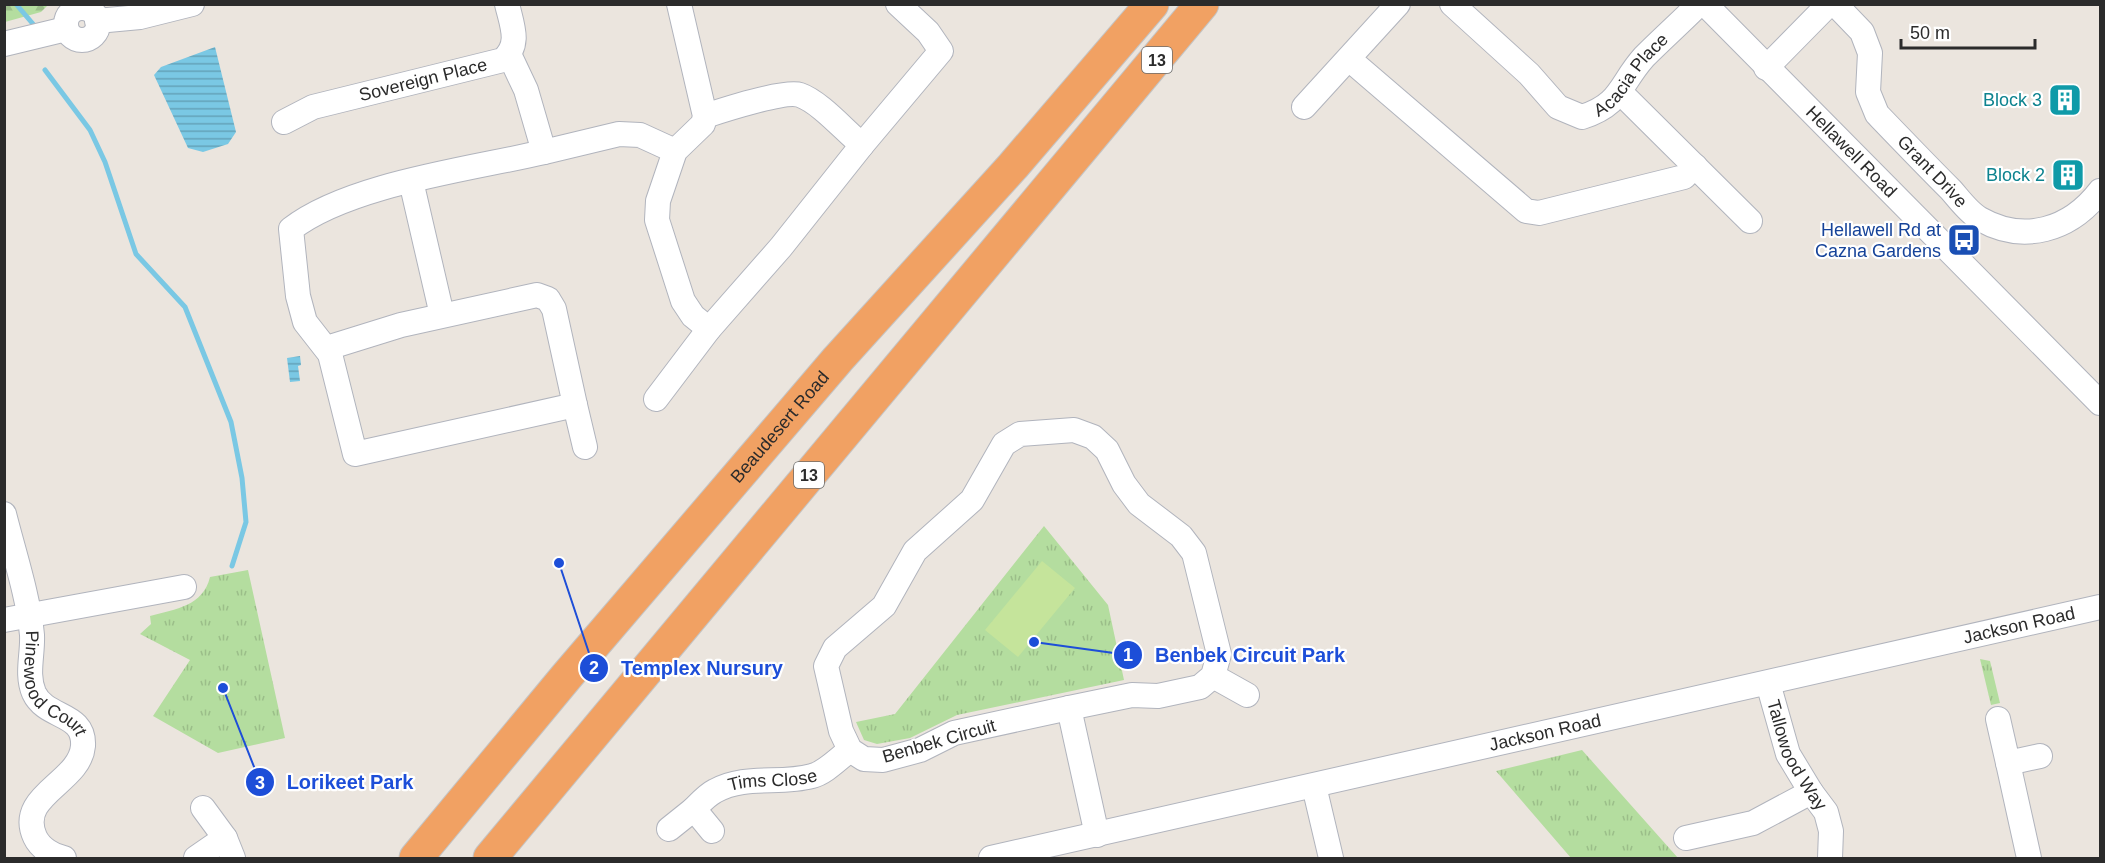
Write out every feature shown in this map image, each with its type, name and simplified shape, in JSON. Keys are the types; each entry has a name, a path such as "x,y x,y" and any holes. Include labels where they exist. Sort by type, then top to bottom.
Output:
{"highway":[{"name":"Beaudesert Road","path":"416,858 566,677 831,368 1013,166 1152,4"},
{"name":"13","path":"490,858 1202,4"}],"street":[{"path":"4,44 80,14 140,16 192,4"},
{"name":"Sovereign Place","path":"284,122 313,107 494,63 509,54 515,41 507,4"},
{"path":"679,4 705,116 703,124 675,152 658,201 657,220 683,301 693,316 709,329"},
{"path":"657,399 709,329 781,247 941,51 928,32 898,4"},
{"path":"1304,107 1398,4"},
{"name":"Acacia Place","path":"1452,4 1529,74 1558,107 1571,115 1582,117 1602,111 1621,93 1629,75 1699,4"},
{"name":"Hellawell Road","path":"1705,4 2100,404"},
{"path":"1766,68 1829,4"},
{"name":"Grant Drive","path":"1835,4 1862,32 1870,53 1868,92 1877,114 1978,218 2004,230 2029,234 2052,229 2072,218 2100,191"},
{"path":"509,54 526,90 544,152"},
{"path":"1348,59 1526,211 1539,213 1684,177 1695,166"},
{"path":"1621,93 1750,220"},
{"path":"705,116 784,95 799,94 812,102 862,145"},
{"path":"575,405 355,454 327,348 305,322 298,296 291,229 304,219 347,198 411,181 619,134 640,135 675,152"},
{"path":"411,181 442,315"},
{"path":"327,348 442,315 537,295 548,299 554,309 585,447"},
{"path":"850,750 841,731 826,666 835,648 884,606 915,551 972,500 1004,444 1020,434 1074,430 1093,437 1107,450 1124,484 1139,504 1181,536 1194,553 1219,654 1213,676 1246,695"},
{"path":"4,514 16,618 184,587"},
{"name":"Jackson Road","path":"991,858 2100,607"},
{"name":"Pinewood Court","path":"16,618 32,635 30,681 36,696 47,710 75,722 81,734 83,748 77,762 33,810 32,829 38,842 54,856 64,858"},
{"name":"Benbek Circuit","path":"850,750 864,759 883,760 920,750 954,733 1132,695 1158,696 1200,687 1213,676"},
{"name":"Tallowood Way","path":"1768,683 1788,754 1826,812 1831,831 1830,858"},
{"path":"1069,708 1096,835"},
{"path":"1998,719 2029,858"},
{"name":"Tims Close","path":"669,829 714,792 731,784 787,781 815,776 850,750"},
{"path":"2008,763 2040,756"},
{"path":"1314,786 1331,858"},
{"path":"1686,838 1753,822 1811,792"},
{"path":"196,858 229,848 203,808"},
{"path":"693,809 712,831"}],"green space":[{"path":"5,4 48,5 41,12 5,22"},
{"path":"1044,526 1108,605 1124,680 957,715 910,738 877,744 864,740 856,722 895,714"},
{"path":"1042,561 1075,588 1018,657 985,630"},
{"path":"248,570 285,738 218,753 153,716 190,660 140,634 151,624 150,616 179,608 195,600 206,587 210,577"},
{"path":"1980,659 1990,661 2000,703 1991,705"},
{"path":"1582,750 1678,858 1571,858 1496,771"}],"water":[{"path":"215,47 236,132 228,144 203,152 188,148 154,75 161,67"},
{"path":"300,356 301,365 298,366 300,381 290,382 287,358"}],"waterway":[{"path":"16,4 33,24"},
{"path":"45,70 90,130 105,162 136,254 185,307 231,422 242,478 246,522 232,566"}],"place":[{"name":"Block 3","path":"2065,100"},
{"name":"Block 2","path":"2068,175"},
{"name":"Hellawell Rd at Cazna Gardens","path":"1964,240"},
{"name":"Templex Nursury","path":"559,563"},
{"name":"Benbek Circuit Park","path":"1034,642"},
{"name":"Lorikeet Park","path":"223,688"}]}
